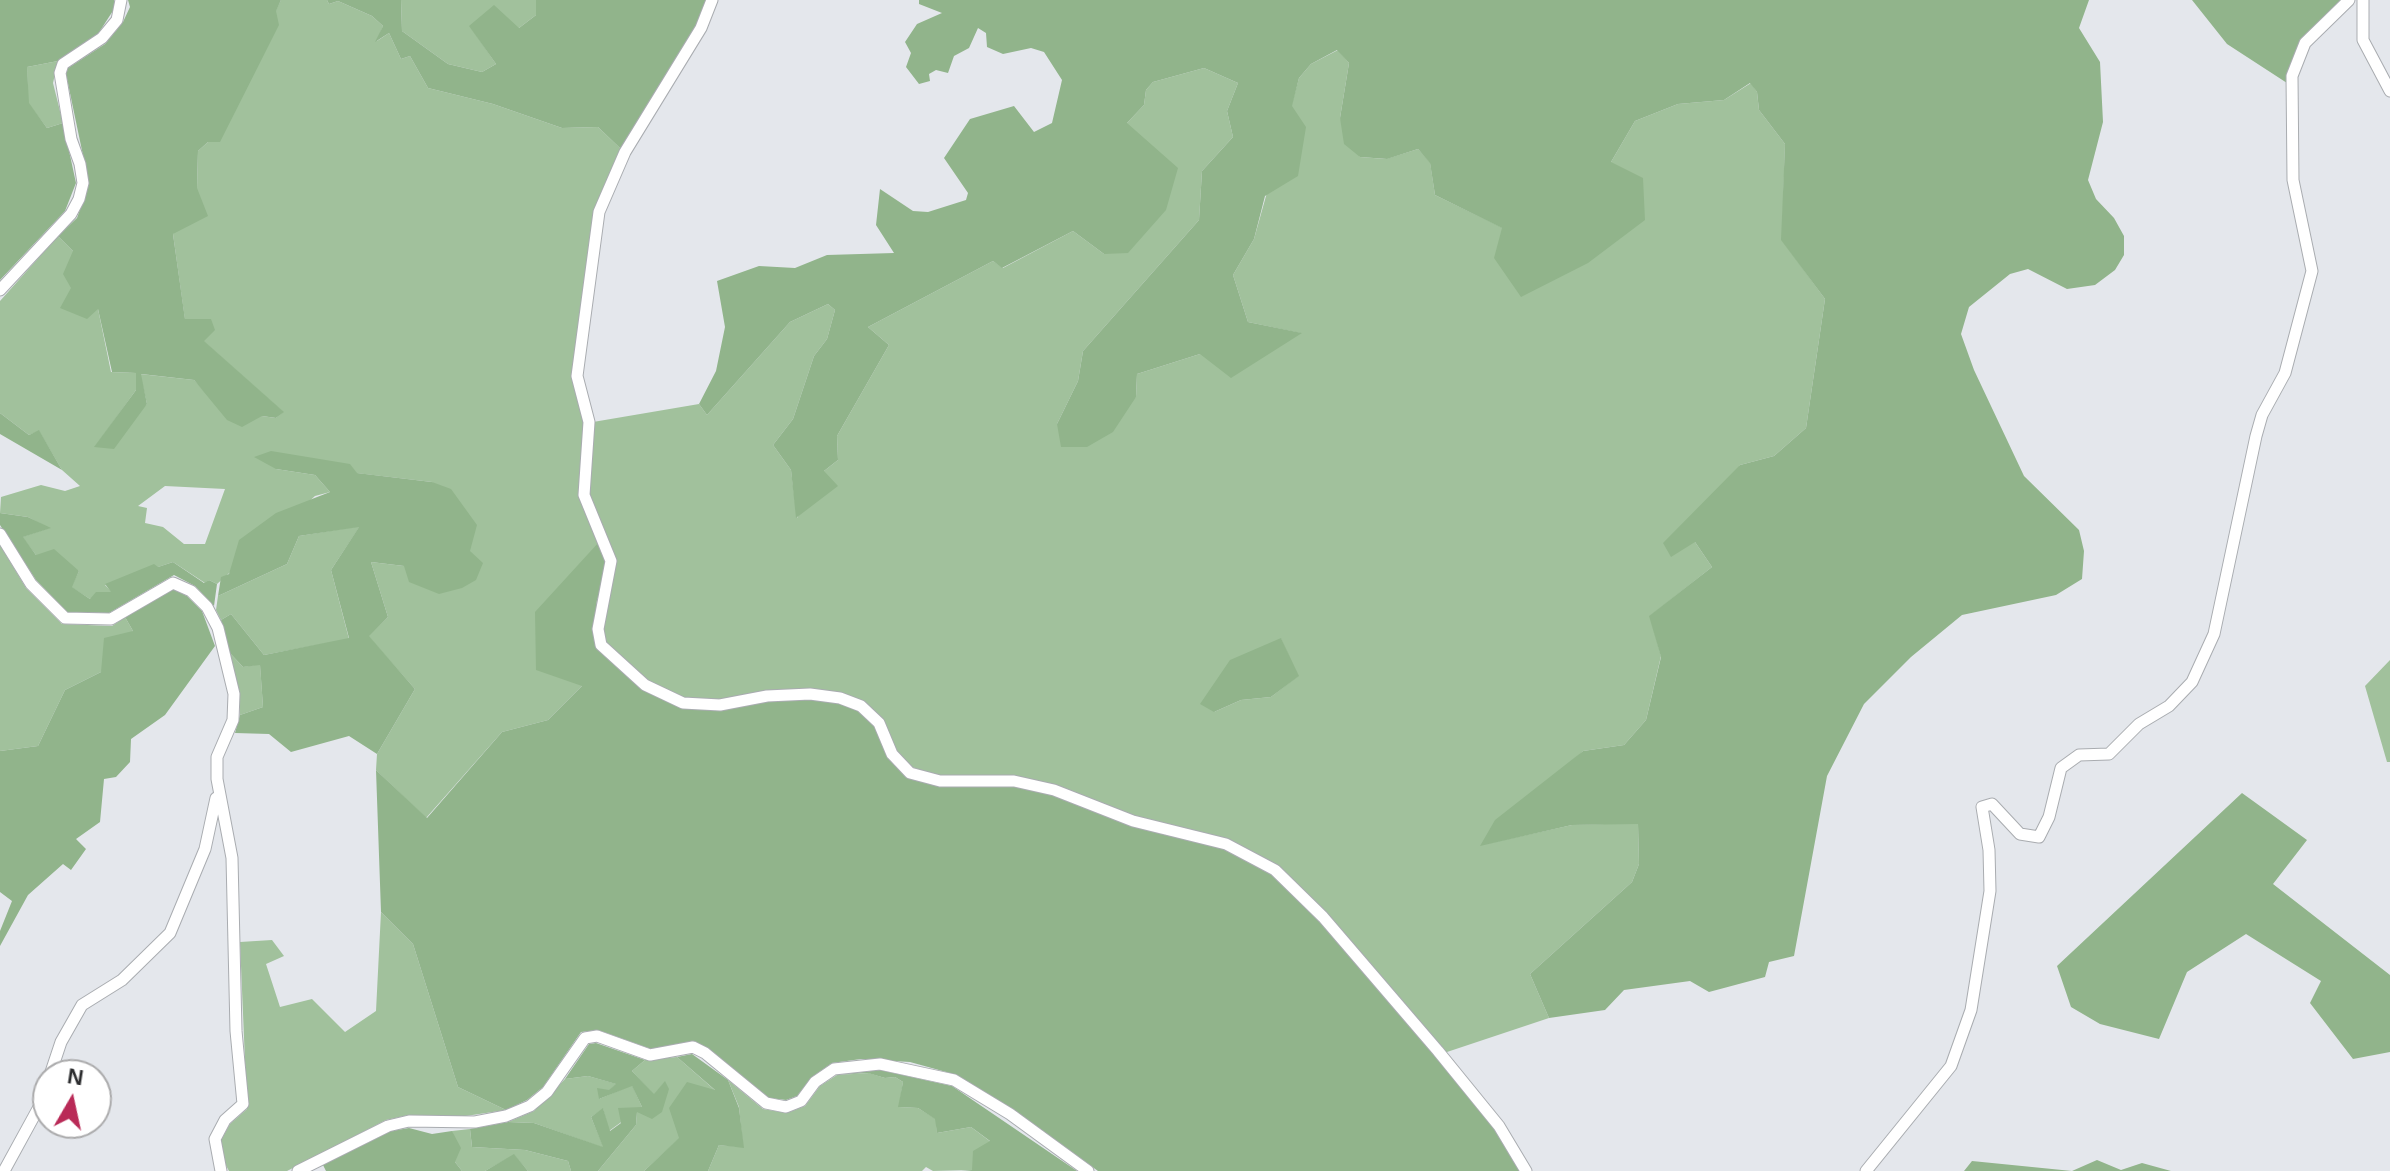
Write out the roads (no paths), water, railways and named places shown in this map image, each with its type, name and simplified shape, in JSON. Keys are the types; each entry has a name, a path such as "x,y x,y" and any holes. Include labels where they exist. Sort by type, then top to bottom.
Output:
{"street":[{"path":"0,290 71,214 79,199 83,183 71,139 60,73 63,64 102,38 117,20 121,0"},
{"path":"712,0 701,28 625,152 599,212 577,376 589,422 584,495 611,561 598,629 601,645 645,685 683,703 720,705 767,696 810,694 840,698 861,706 879,723 892,754 910,773 940,781 1014,781 1054,790 1133,821 1226,844 1275,870 1323,917 1438,1051 1499,1126 1526,1171"},
{"path":"1866,1171 1951,1066 1971,1010 1990,891 1989,850 1982,807 1992,804 2020,834 2039,837 2049,817 2061,768 2079,755 2109,754 2139,724 2169,706 2192,682 2214,634 2256,436 2262,415 2285,373 2312,271 2293,180 2292,76 2305,43 2349,0"},
{"path":"2363,0 2363,40 2390,91"},
{"path":"0,534 31,584 65,618 111,619 173,583 183,585 207,607 218,628 234,694 233,720 217,757 214,815 205,849 170,933 122,980 82,1005 61,1042 55,1059"},
{"path":"217,779 232,858 236,1031 243,1104 225,1120 215,1139 221,1171"},
{"path":"298,1171 388,1126 409,1121 475,1122 506,1116 530,1106 547,1092 585,1038 597,1036 650,1055 693,1047 705,1053 766,1103 786,1107 801,1101 815,1082 834,1069 880,1064 954,1080 1010,1114 1088,1171"},
{"path":"4,1171 32,1120"}]}
